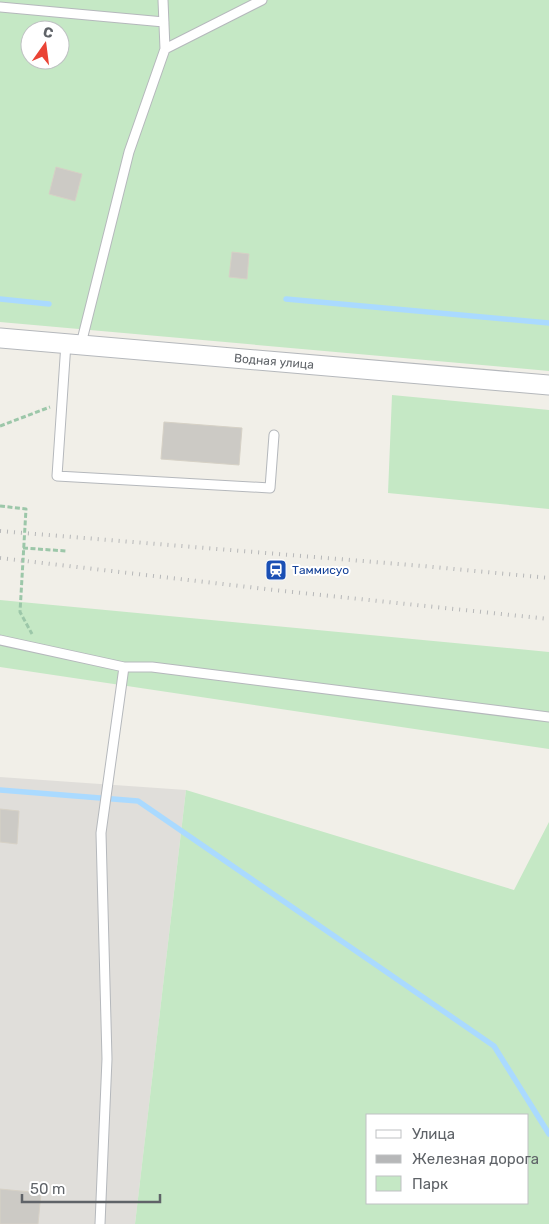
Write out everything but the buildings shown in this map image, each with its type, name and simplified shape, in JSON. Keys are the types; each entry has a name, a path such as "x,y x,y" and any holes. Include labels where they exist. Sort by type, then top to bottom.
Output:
{"street":[{"name":"Водная улица","path":"0,338 549,384"}],"lane":[{"path":"164,0 165,48 129,152 73,344 62,402 57,476 270,488 274,435"},
{"path":"165,48 262,0"},
{"path":"0,7 164,22"},
{"path":"0,640 124,667 152,667 549,717"},
{"path":"100,1224 107,1059 101,833 124,667"}],"path":[{"path":"0,426 62,402"},
{"path":"0,506 26,509 20,612 33,636"},
{"path":"23,548 66,551"}],"shaded area":[{"path":"0,777 186,790 135,1224 0,1224"}],"green space":[{"path":"0,0 549,0 549,371 0,322"},
{"path":"392,395 549,410 549,509 388,493"},
{"path":"0,600 549,652 549,749 0,667"},
{"path":"186,790 514,890 549,822 549,1224 135,1224"}],"waterway":[{"path":"0,299 49,304"},
{"path":"286,299 549,323"},
{"path":"0,790 138,801 494,1046 549,1134"}],"railway":[{"path":"0,531 549,578"},
{"path":"0,558 274,590 549,619"}],"place":[{"name":"Таммисуо","path":"276,570"}]}
